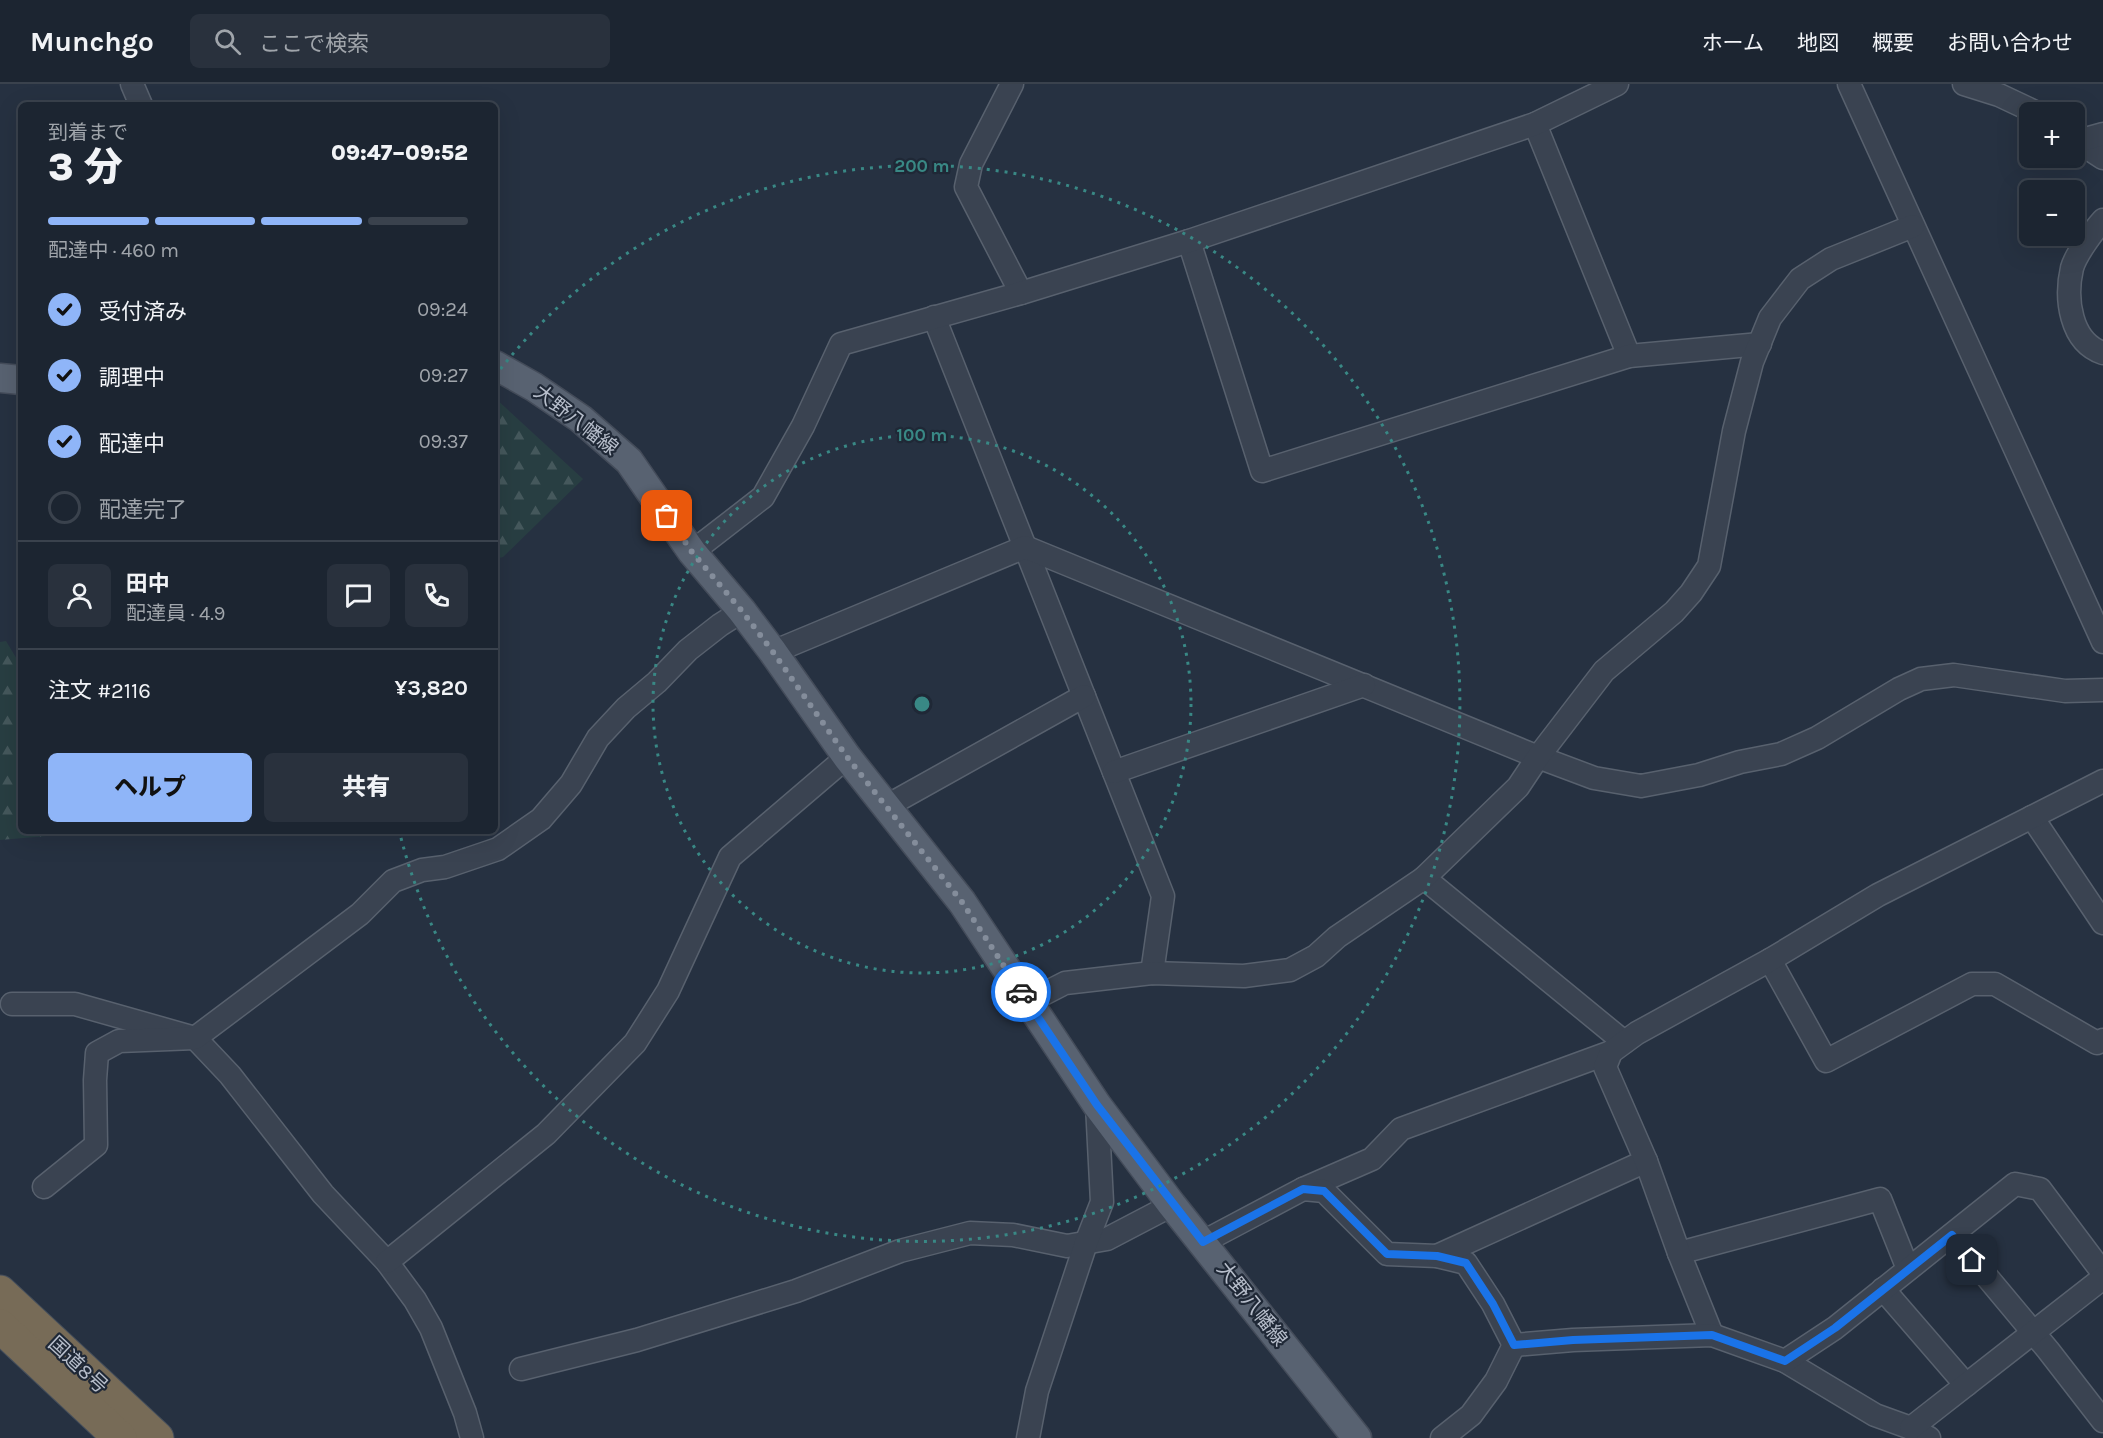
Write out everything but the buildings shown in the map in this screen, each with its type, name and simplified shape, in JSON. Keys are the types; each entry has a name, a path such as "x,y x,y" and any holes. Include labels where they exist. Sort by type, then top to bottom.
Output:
{"highway":[{"name":"国道8号","path":"0,1292 157,1438"},
{"name":"国道8号","path":"0,1326 120,1438"}],"main road":[{"name":"大野八幡線","path":"498,367 534,387 581,419 629,461 692,552 742,611 847,757 962,902 1097,1105 1172,1204 1357,1438"},
{"path":"0,378 18,380"}],"street":[{"path":"132,84 140,102"},
{"path":"1012,84 971,164 966,187 1021,293"},
{"path":"692,552 763,497 803,426 841,344 1021,293 1189,241 1535,124 1617,84"},
{"path":"1849,84 2103,642"},
{"path":"1964,84 1999,95 2019,104"},
{"path":"1535,124 1629,356"},
{"path":"2085,138 2103,134"},
{"path":"2085,146 2103,158"},
{"path":"2103,220 2073,266 2069,295 2073,323 2092,349 2103,353"},
{"path":"1028,1002 1065,983 1152,973 1244,976 1290,970 1316,956 1337,938 1424,878 1518,787 1538,757 1604,671 1674,612 1691,593 1709,566 1734,431 1752,362 1770,318 1800,279 1831,258 1913,226"},
{"path":"1189,241 1262,471 1629,356 1760,344"},
{"path":"934,317 1163,896 1152,973"},
{"path":"773,652 1025,547 1538,757 1593,778 1641,786 1699,775 1740,762 1781,753 1817,738 1899,689 1921,679 1954,675 2065,691 2103,690"},
{"path":"44,1187 96,1145 94,1080 98,1053 118,1041 195,1038 360,914 393,881 422,870 445,867 498,849 541,819 571,784 598,738 626,708 657,682 688,650 742,611"},
{"path":"1114,772 1364,686"},
{"path":"887,806 1084,696"},
{"path":"387,1262 546,1134 635,1043 668,991 730,857 847,757"},
{"path":"1203,1242 1303,1189 1372,1159 1401,1129 1618,1047 1637,1033 1770,960 1878,896 2103,780"},
{"path":"2032,817 2103,923"},
{"path":"1424,878 1618,1047"},
{"path":"1770,960 1826,1061 1972,984 1995,984 2097,1043 2103,1040"},
{"path":"12,1004 75,1004 195,1038 230,1075 323,1194 387,1262 415,1300 431,1328 465,1413 472,1438"},
{"path":"1618,1047 1605,1066 1647,1161 1679,1253 1712,1335"},
{"path":"1028,1438 1037,1391 1102,1202 1097,1105"},
{"path":"1437,1256 1647,1161"},
{"path":"1785,1361 1835,1328 2015,1184 2040,1190 2103,1273"},
{"path":"1303,1189 1324,1191 1387,1254 1437,1256 1466,1263 1493,1304 1514,1345"},
{"path":"1679,1253 1880,1199 1908,1269"},
{"path":"520,1369 637,1340 796,1291 900,1251 970,1233 1013,1235 1067,1246 1107,1239 1172,1204"},
{"path":"1952,1235 2103,1421"},
{"path":"1514,1345 1573,1340 1712,1335 1785,1361 1907,1432 2103,1278"},
{"path":"1883,1289 1966,1385"},
{"path":"1442,1438 1471,1415 1496,1381 1514,1345"}],"green space":[{"path":"498,401 583,479 503,557 498,558"},
{"path":"6,641 18,661 18,834 70,834 0,840 0,642"}],"way so far":[{"path":"667,516 692,552 773,652 847,757 962,902 1021,992"}],"route":[{"path":"1021,992 1097,1105 1203,1242 1303,1189 1324,1191 1387,1254 1437,1256 1466,1263 1493,1304 1514,1345 1573,1340 1712,1335 1785,1361 1835,1328 1952,1235 1972,1260"}]}
